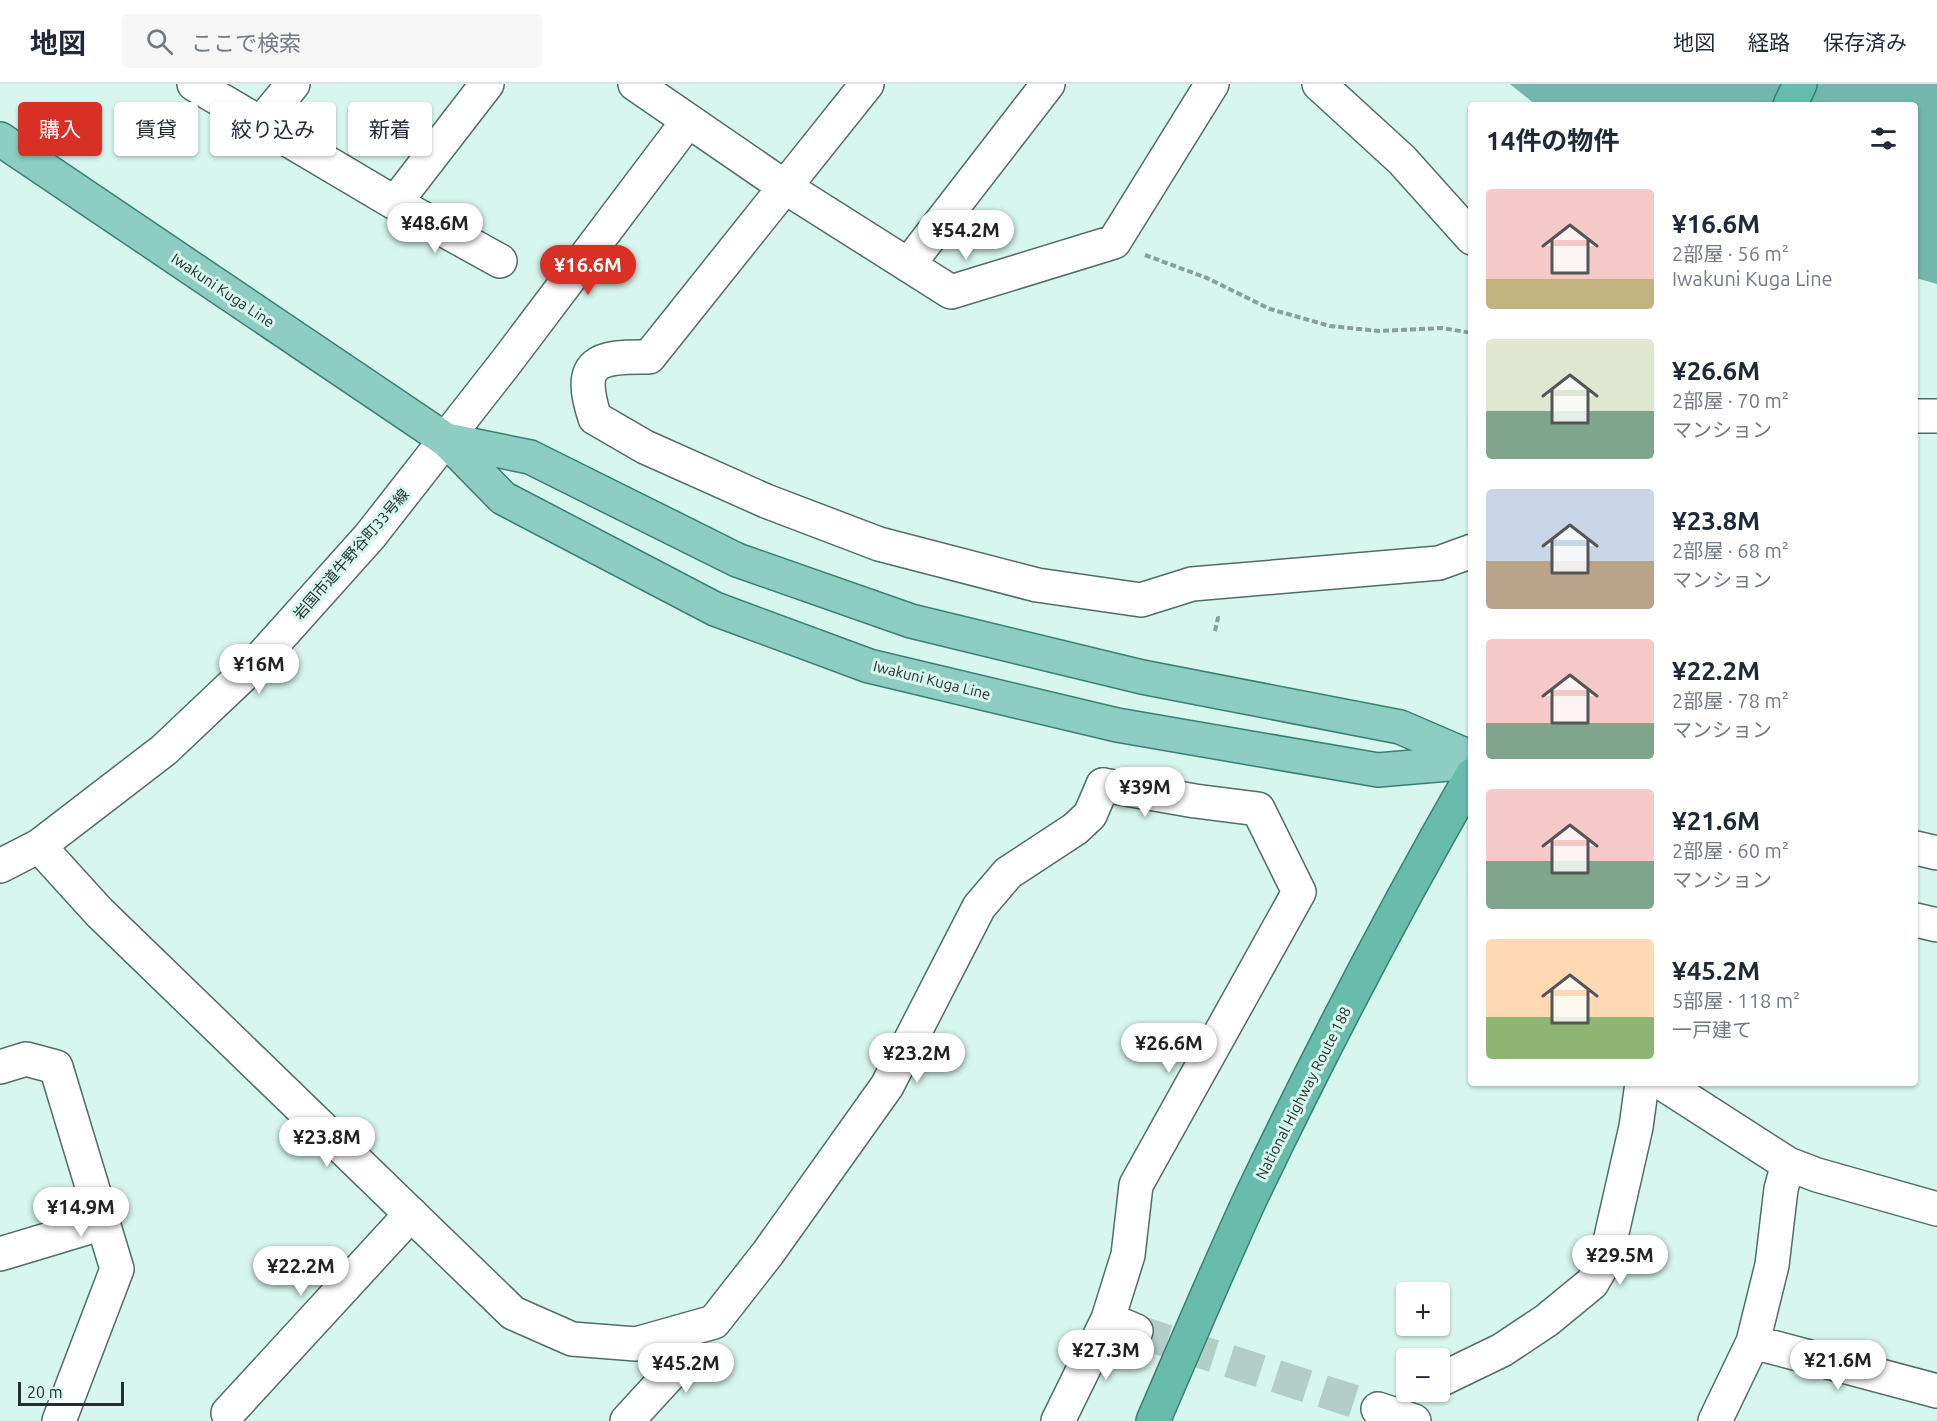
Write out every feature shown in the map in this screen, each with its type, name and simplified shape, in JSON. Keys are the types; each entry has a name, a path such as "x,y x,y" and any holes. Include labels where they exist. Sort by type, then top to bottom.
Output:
{"highway":[{"path":"1792,102 1800,84"},
{"name":"National Highway Route 188","path":"1153,1421 1252,1194 1428,852 1468,782"}],"main road":[{"name":"Iwakuni Kuga Line","path":"0,139 446,440 503,498 716,609 869,666 1117,725 1378,770 1468,760"},
{"name":"Iwakuni Kuga Line","path":"446,440 530,457 737,560 911,621 1142,677 1400,727 1468,758"}],"street":[{"path":"194,84 225,102"},
{"path":"278,102 293,84"},
{"path":"395,203 487,84"},
{"path":"635,84 676,103 785,187 951,292 1114,242 1212,84"},
{"path":"867,84 649,357 622,357 601,361 591,370 588,396 595,418 645,447 766,501 879,544 1048,586 1141,600 1192,584 1439,563 1468,552"},
{"path":"908,265 1048,84"},
{"path":"1319,84 1402,160 1468,234"},
{"name":"岩国市道牛野谷町33号線","path":"0,866 39,846 164,750 258,661 370,536 446,440 676,103"},
{"path":"316,156 500,261"},
{"path":"1918,416 1937,416"},
{"path":"39,846 99,912 513,1313 572,1339 636,1344 714,1322 768,1253 887,1086 979,907 1008,873 1083,822 1090,815 1103,785 1258,809 1299,892 1136,1185 1122,1325 1058,1421"},
{"path":"1918,848 1937,853"},
{"path":"1918,920 1937,925"},
{"path":"0,1067 26,1059 56,1067 117,1269 59,1421"},
{"path":"1450,1375 1502,1350 1547,1320 1592,1283 1606,1259 1636,1127 1642,1086"},
{"path":"1667,1086 1788,1164 1816,1175 1937,1209"},
{"path":"1715,1421 1752,1342 1772,1265 1781,1189 1788,1164"},
{"path":"228,1413 411,1215"},
{"path":"0,1254 103,1223"},
{"path":"627,1421 670,1374 679,1332"},
{"path":"1752,1342 1937,1391"},
{"path":"1399,1417 1413,1402"}],"path":[{"path":"1114,242 1207,278 1270,309 1330,326 1379,331 1442,328 1468,332"}],"shaded area":[{"path":"1510,84 1937,84 1937,284 1918,279 1918,102 1532,102"}],"tunnel":[{"path":"1136,1331 1378,1409"}]}
